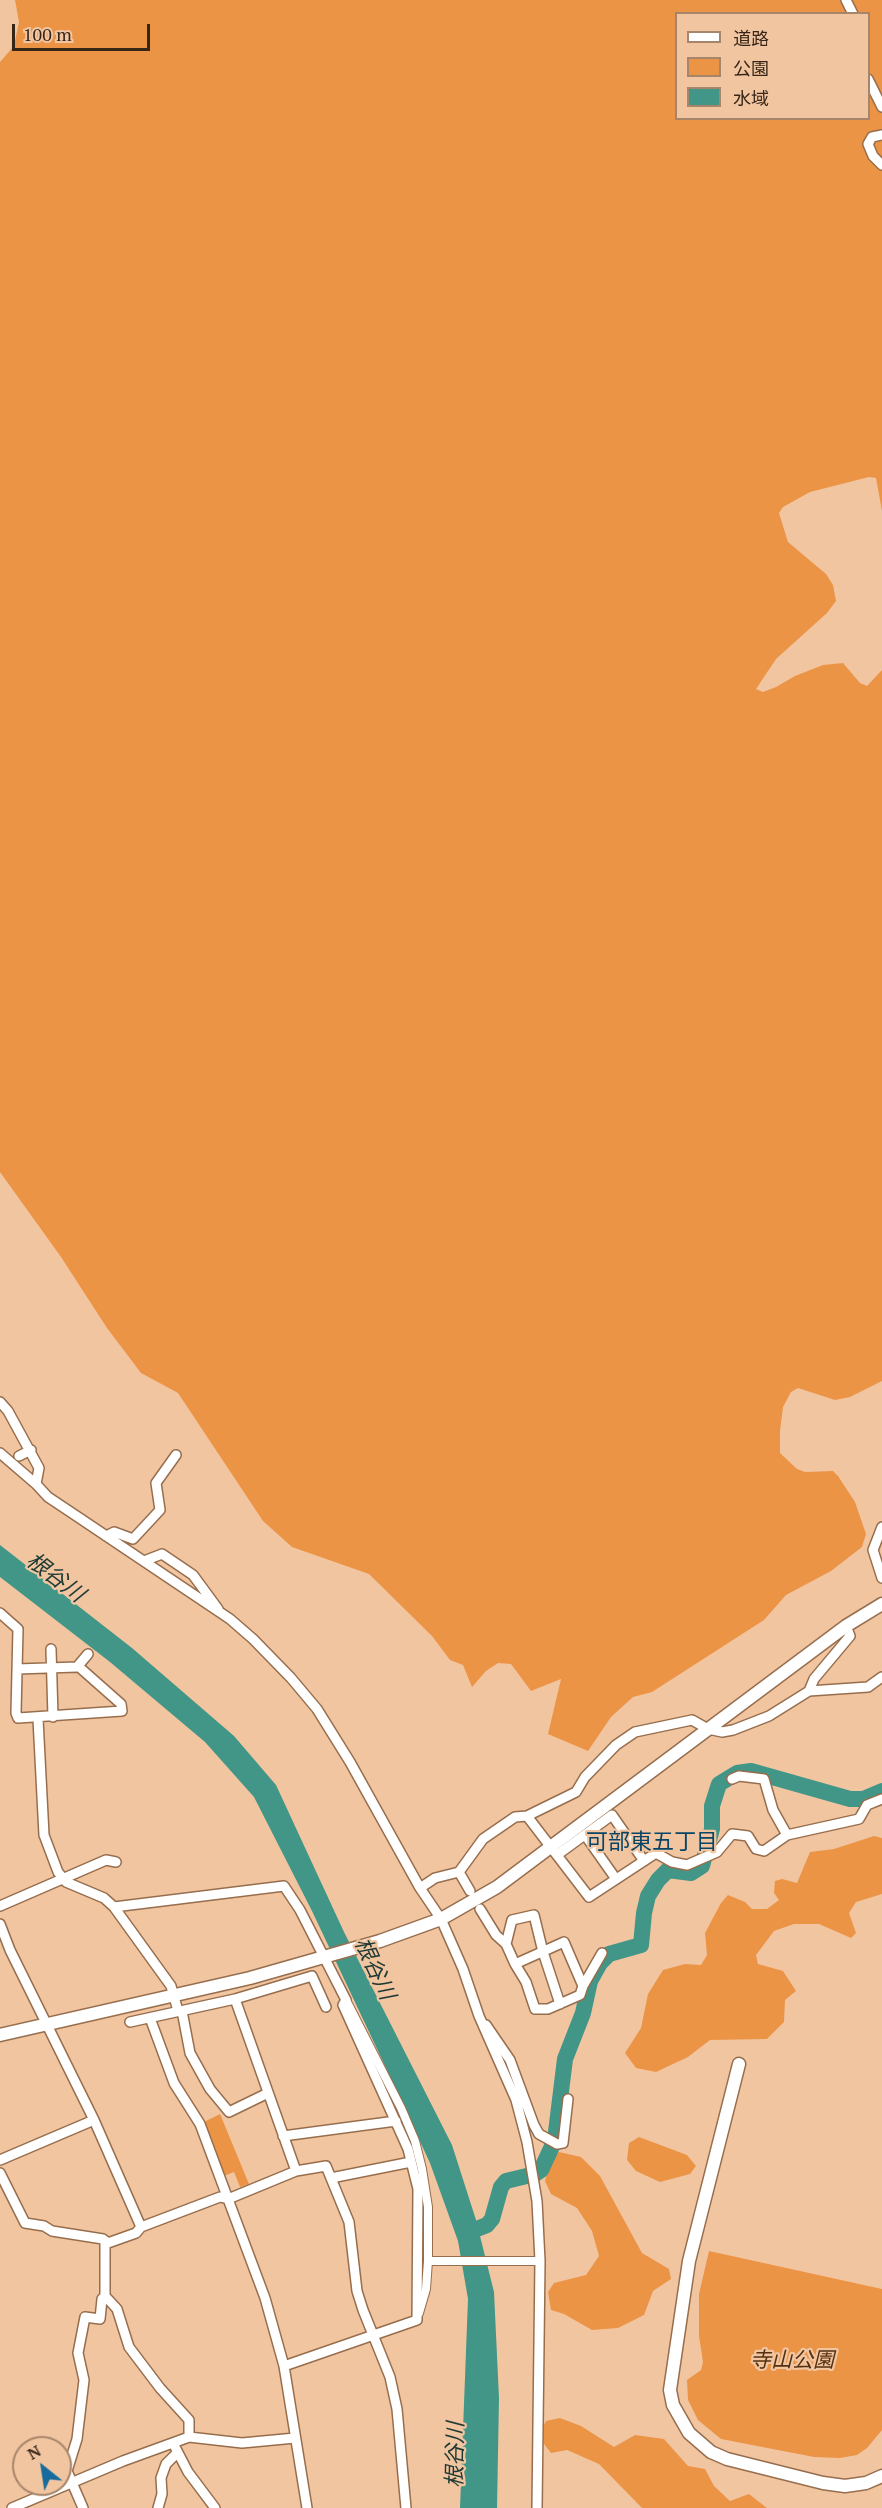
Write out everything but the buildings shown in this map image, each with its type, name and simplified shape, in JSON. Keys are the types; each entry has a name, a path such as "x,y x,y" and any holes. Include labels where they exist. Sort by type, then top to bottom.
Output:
{"street":[{"path":"870,83 882,107"},
{"path":"882,135 872,137 868,144 873,156 882,165"},
{"path":"0,1402 31,1450 39,1468 36,1484"},
{"path":"19,1456 31,1450"},
{"path":"0,1453 48,1497 219,1611 253,1639 316,1709 350,1762 394,1846 441,1919 463,1969 479,2016 516,2100 534,2182 538,2261 537,2508"},
{"path":"106,1536 114,1532 133,1539 160,1510 156,1483 176,1455"},
{"path":"882,1527 873,1550 882,1578"},
{"path":"144,1561 159,1554 170,1559 193,1575 215,1602 219,1611"},
{"path":"554,1851 708,1729 846,1626 882,1604"},
{"path":"0,1613 18,1629 17,1669 16,1713 18,1718 38,1719 122,1711 121,1704 78,1666 17,1669"},
{"path":"809,1691 814,1679 850,1636 846,1626"},
{"path":"51,1649 53,1717"},
{"path":"78,1666 88,1654"},
{"path":"420,1888 435,1878 459,1872 483,1839 515,1817 527,1816 576,1792 616,1744 635,1732 692,1720 708,1729 722,1732 733,1730 770,1716 809,1691 868,1687 882,1677"},
{"path":"38,1719 44,1835 58,1872 63,1878 104,1898 114,1907 171,1986 180,2011 190,2054 210,2089 229,2112 268,2092"},
{"path":"732,1779 739,1776 764,1779 773,1810 787,1835"},
{"path":"527,1816 589,1897 656,1853 672,1863 687,1866 717,1852 732,1834 748,1836 756,1849 764,1851 787,1835 859,1818 867,1805 882,1799"},
{"path":"0,2036 175,1996 328,1957 428,1925 585,1835 612,1815 644,1861"},
{"path":"585,1835 616,1879"},
{"path":"0,1906 106,1860 116,1862"},
{"path":"459,1872 470,1892"},
{"path":"114,1907 284,1886 328,1957 346,2000 401,2108 415,2141 428,2207 431,2261 417,2320"},
{"path":"480,1910 496,1935 506,1944 514,1964 526,1982 535,2010 548,2009 580,1995 602,1953"},
{"path":"506,1944 512,1920 534,1915 543,1952 561,2004"},
{"path":"0,1924 94,2120 141,2227"},
{"path":"514,1964 564,1942 583,1986"},
{"path":"130,2022 235,1999 312,1976 326,2007"},
{"path":"235,1999 296,2171"},
{"path":"346,2000 343,2005 396,2121 411,2162 419,2200 417,2320"},
{"path":"479,2016 498,2039 510,2060 539,2134 562,2144 568,2099"},
{"path":"150,2018 174,2083 200,2124 265,2298 284,2366 307,2508"},
{"path":"739,2064 689,2261 670,2390 674,2405 689,2433 711,2452 727,2459 823,2483 845,2486 866,2483 882,2476"},
{"path":"0,2160 94,2120"},
{"path":"284,2136 396,2121"},
{"path":"331,2178 411,2162"},
{"path":"0,2173 25,2223 44,2226 52,2232 103,2239 107,2242 136,2233 141,2227 220,2197 228,2199 296,2171 326,2166 349,2222 357,2291 390,2377 397,2409 406,2508"},
{"path":"72,2455 77,2439 84,2380 78,2353 85,2317 100,2319 102,2299 105,2296 107,2242"},
{"path":"431,2261 538,2261"},
{"path":"105,2296 117,2309 129,2347 160,2388 189,2420 189,2437"},
{"path":"284,2366 417,2320"},
{"path":"72,2483 189,2437 242,2443 295,2438"},
{"path":"173,2442 177,2452 215,2508"},
{"path":"158,2508 162,2494 161,2478 166,2464 177,2452"},
{"path":"72,2485 83,2508"},
{"path":"12,2508 40,2496"}],"green space":[{"path":"15,0 882,0 882,511 876,478 869,477 810,492 783,507 779,513 788,542 826,574 833,585 836,601 827,613 776,659 756,689 763,692 823,665 843,663 860,683 867,686 882,670 882,1381 850,1397 835,1400 798,1388 791,1392 783,1407 780,1431 780,1453 797,1469 805,1472 833,1471 838,1476 855,1502 866,1534 862,1547 831,1571 786,1595 764,1620 652,1692 633,1697 611,1717 588,1751 548,1734 561,1679 531,1691 511,1664 498,1663 486,1671 472,1687 463,1665 450,1660 432,1636 369,1574 292,1547 263,1521 178,1393 141,1373 107,1328 61,1257 0,1172 0,62 14,46 19,22"},
{"path":"874,1836 882,1838 882,1894 856,1902 849,1913 856,1933 851,1938 819,1924 794,1924 774,1931 756,1955 758,1964 783,1971 796,1991 785,2000 784,2022 767,2039 710,2040 688,2057 656,2072 636,2068 625,2053 641,2028 648,1994 663,1970 685,1964 701,1965 707,1955 705,1933 721,1903 728,1895 745,1902 752,1909 767,1909 779,1900 774,1893 775,1881 782,1879 797,1883 810,1852 834,1849"},
{"path":"220,2114 249,2184 240,2187 234,2172 224,2176 204,2122"},
{"path":"639,2137 687,2155 696,2166 690,2174 660,2182 636,2171 627,2160 629,2143"},
{"path":"559,2152 581,2157 600,2176 642,2253 669,2269 671,2279 653,2291 644,2315 618,2328 592,2330 564,2314 551,2310 548,2292 554,2283 586,2275 599,2256 592,2231 577,2208 551,2194 545,2181 551,2160"},
{"name":"寺山公園","path":"709,2251 882,2289 882,2430 867,2448 857,2455 840,2458 814,2457 721,2439 698,2420 688,2400 687,2380 701,2370 703,2362 699,2336 699,2294"},
{"path":"560,2418 581,2426 614,2447 635,2435 664,2439 688,2466 705,2469 714,2486 730,2501 749,2494 767,2508 642,2508 599,2464 567,2450 551,2453 544,2444 542,2429 546,2421"}],"water":[{"path":"0,1545 132,1648 234,1736 276,1785 344,1932 452,2145 476,2220 494,2292 499,2398 497,2508 460,2508 468,2299 458,2241 430,2163 312,1911 254,1797 205,1742 110,1662 0,1577"}],"waterway":[{"path":"469,2232 487,2225 492,2219 501,2187 506,2181 535,2174 541,2170 555,2140 565,2059 583,2013 590,1981 600,1963 609,1954 641,1945 648,1896 658,1880 668,1870 691,1873 702,1866 712,1829 712,1806 719,1784 737,1773 751,1771 850,1799 863,1799 882,1791"}],"district":[{"name":"可部東五丁目","path":"652,1843"}],"water label":[{"name":"根谷川","path":"55,1578"},
{"name":"根谷川","path":"374,1969"},
{"name":"根谷川","path":"456,2455"}]}
